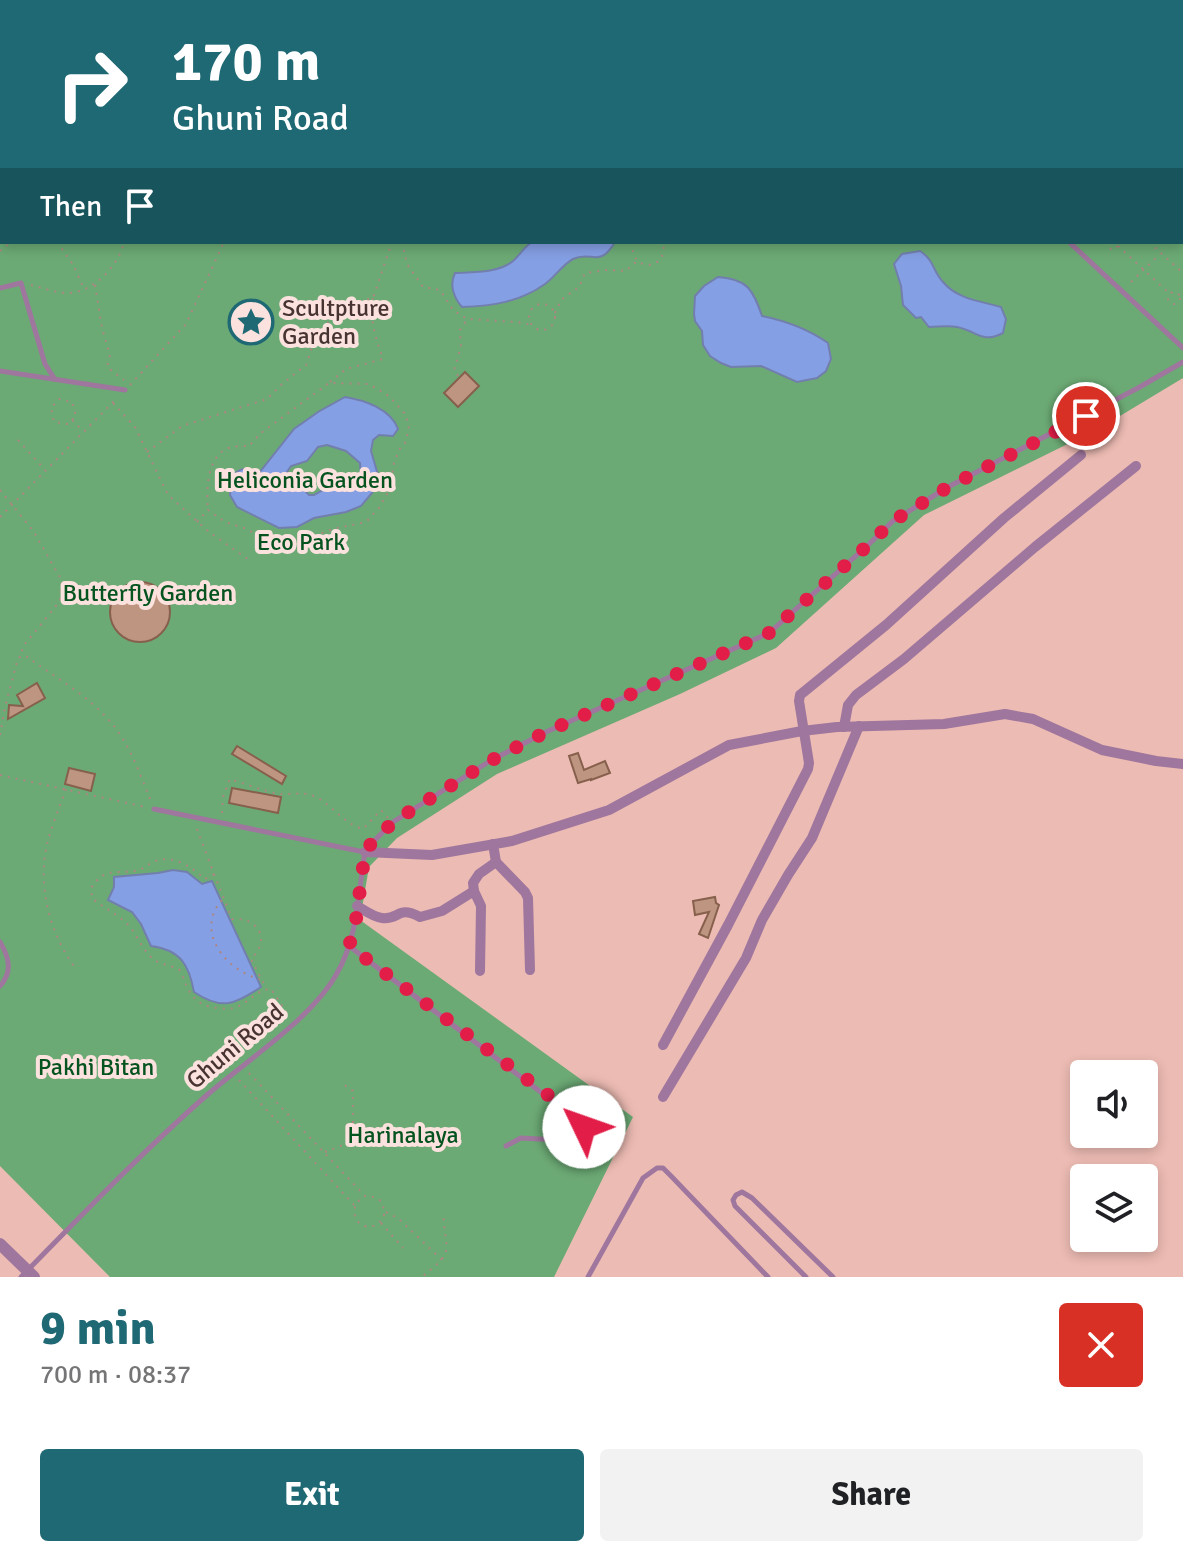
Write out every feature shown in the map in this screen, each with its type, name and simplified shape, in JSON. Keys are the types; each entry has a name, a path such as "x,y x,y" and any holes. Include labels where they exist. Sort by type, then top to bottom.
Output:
{"street":[{"path":"663,1045 808,769 799,701 803,692 886,625 1004,518 1081,455"},
{"path":"840,727 848,705 856,695 904,659 1136,466"},
{"path":"365,852 432,855 512,841 609,810 729,745 840,727 944,724 1005,714 1033,719 1102,750 1183,764"},
{"path":"663,1097 746,958 781,886 812,838 859,726"},
{"path":"493,844 496,862 528,898 530,970"},
{"path":"480,971 481,906 473,883 475,877 496,862"},
{"path":"357,906 383,918 407,911 420,917 442,911 474,891"},
{"path":"0,1244 27,1275"}],"lane":[{"path":"1071,244 1183,348"},
{"path":"0,288 21,283 45,364 54,379"},
{"path":"154,809 365,852 392,823 490,761 546,732 769,633 893,521 948,487 1183,362"},
{"path":"0,371 127,387"},
{"name":"Ghuni Road","path":"27,1275 44,1253 163,1136 294,1023 334,979 355,927 365,852"},
{"path":"0,942 8,962 8,973 0,986"},
{"path":"349,946 584,1122 573,1141 521,1138 506,1146"},
{"path":"588,1277 643,1178 657,1168 663,1168 768,1277"},
{"path":"806,1277 735,1206 733,1200 736,1195 742,1192 752,1198 833,1277"}],"path":[{"path":"58,244 74,266 83,288"},
{"path":"21,283 72,293 95,284 122,252 124,244"},
{"path":"197,522 208,510 207,496 215,457 227,448 249,446 272,424 346,369 383,359 370,314 391,244"},
{"path":"402,244 407,264 423,287 440,290 453,310 467,319 517,322 539,330 548,329 554,322 561,300 579,287 585,273 626,271 637,261"},
{"path":"633,244 632,252 637,261 646,265 660,260 663,244"},
{"path":"1118,244 1170,294"},
{"path":"1151,244 1183,273"},
{"path":"1131,282 1161,253"},
{"path":"95,284 110,355 107,367 127,387"},
{"path":"147,452 182,426 267,399 306,365 315,338 337,312 373,298"},
{"path":"532,325 530,312 536,306 549,306 555,313"},
{"path":"458,376 454,370 461,347 460,330 467,319"},
{"path":"208,510 279,549 333,529 366,522 379,508 392,485 393,466 409,429 406,415 389,396 369,384 329,383"},
{"path":"59,399 72,402 76,416 72,420 68,424 54,422 51,408 59,399"},
{"path":"112,402 135,427 168,495 209,532 252,562"},
{"path":"72,420 84,432"},
{"path":"18,440 46,471"},
{"path":"0,490 34,532 62,581 60,601 25,644 18,658 0,735"},
{"path":"18,658 26,656 107,717 123,740 154,809"},
{"path":"0,775 154,809"},
{"path":"221,823 223,797 230,779 279,794 304,793 317,798 363,829 381,810 392,823"},
{"path":"66,789 46,849 44,888 57,936 76,969"},
{"path":"193,817 232,919 245,918 258,927 260,946 251,959 266,990"},
{"path":"214,874 205,879 179,861 160,860 137,871 101,875 91,888 92,898 125,921 151,957 181,971 186,987 202,1005 238,1007 261,991 271,989 294,1023"},
{"path":"224,899 213,918 214,939 231,966 261,979"},
{"path":"242,1066 365,1196"},
{"path":"233,1074 355,1206"},
{"path":"324,1153 353,1141 353,1091 343,1084"},
{"path":"385,1212 380,1222 370,1227 359,1223 354,1214 360,1198 371,1196 381,1201 385,1212 399,1219 442,1260"},
{"path":"422,1277 442,1260 447,1249 443,1214"},
{"path":"380,1222 403,1248"}],"green space":[{"name":"Eco Park","path":"0,244 1183,244 1183,378 1100,428 924,515 776,648 680,694 497,774 397,838 369,867 360,920 633,1117 554,1277 110,1277 0,1166"}],"water":[{"path":"614,244 600,257 573,259 545,284 526,295 495,304 462,307 453,291 455,273 501,268 513,261 527,246"},
{"path":"920,251 949,288 969,299 1001,307 1006,319 1003,333 984,337 957,327 929,327 921,317 916,318 903,305 894,264 902,254"},
{"path":"718,277 743,283 756,299 762,316 796,326 828,343 831,359 826,371 817,378 797,382 761,366 731,367 710,356 703,345 702,331 695,321 695,296"},
{"path":"345,397 352,398 383,411 398,429 393,436 379,435 373,440 371,451 378,475 372,493 361,506 314,518 297,527 279,528 237,507 230,495 232,476 245,469 259,473 294,429","holes":["327,445 346,451 360,463 361,480 348,489 330,486 309,495 287,472 291,466 307,461 318,447"]},
{"path":"173,870 187,872 202,884 212,881 261,987 229,1003 204,998 194,992 182,960 170,951 151,946 132,912 108,900 114,887 114,877"}],"building":[{"path":"465,372 479,386 458,407 444,393"},
{"path":"140,582 161,591 170,612 161,633 140,642 119,633 110,612 119,591"},
{"path":"37,683 45,698 8,719 9,705 23,706 17,695"},
{"path":"237,746 286,776 282,784 232,754"},
{"path":"578,753 584,770 605,761 610,773 578,783 569,756"},
{"path":"69,768 95,774 91,791 65,784"},
{"path":"232,788 281,797 278,813 229,803"},
{"path":"715,897 719,905 708,938 699,934 709,912 695,915 693,901"}],"place":[{"name":"Scultpture Garden","path":"251,322"}],"route":[{"path":"584,1127 584,1122 349,946 355,927 365,852 393,822 490,761 546,732 769,633 893,521 919,503 1086,416"}],"park label":[{"name":"Heliconia Garden","path":"305,480"},
{"name":"Butterfly Garden","path":"148,593"},
{"name":"Pakhi Bitan","path":"96,1067"},
{"name":"Harinalaya","path":"403,1135"}]}
